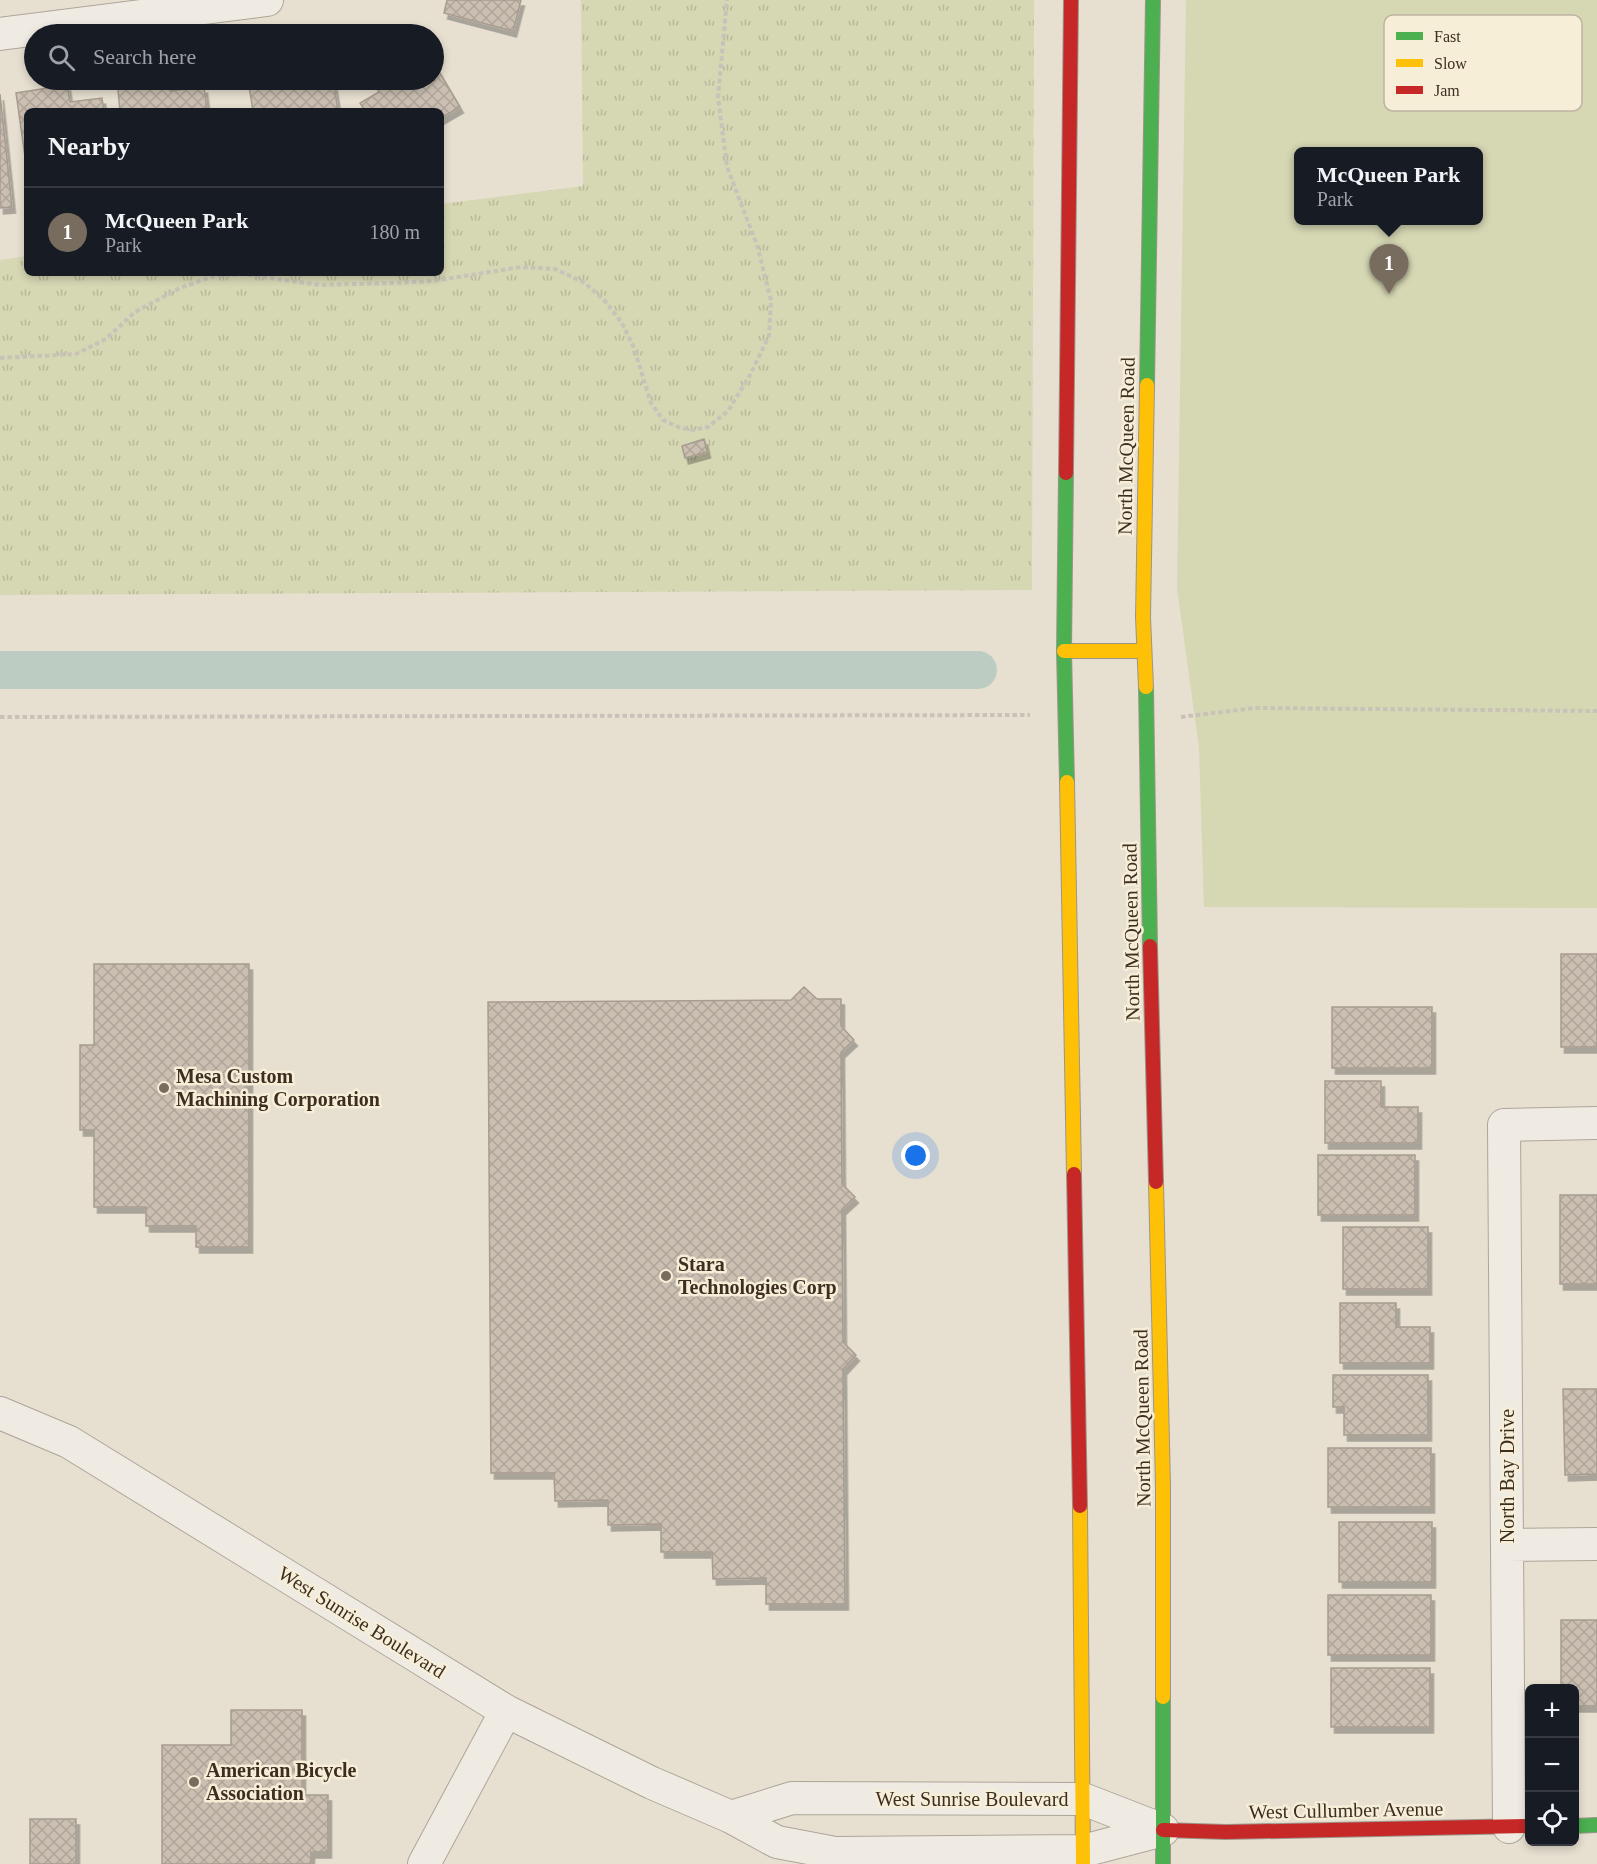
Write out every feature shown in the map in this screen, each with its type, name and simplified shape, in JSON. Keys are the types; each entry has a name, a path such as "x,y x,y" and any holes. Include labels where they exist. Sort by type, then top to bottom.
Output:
{"main road":[{"path":"1071,0 1064,651 1080,1476 1083,1858"},
{"name":"North McQueen Road","path":"1153,0 1144,651 1163,1486 1163,1864"},
{"path":"1064,651 1144,651"},
{"path":"1579,1826 1597,1825"},
{"name":"West Cullumber Avenue","path":"1163,1830 1226,1832 1519,1827"}],"street":[{"path":"79,24 267,0"},
{"path":"0,34 24,31"},
{"name":"North Bay Drive","path":"1519,1827 1508,1545 1504,1125 1597,1124"},
{"name":"West Sunrise Boulevard","path":"0,1413 69,1442 506,1711 652,1783 731,1817 777,1842 835,1853 1083,1858 1163,1830"},
{"path":"1508,1545 1597,1544"},
{"path":"424,1864 506,1711"},
{"name":"West Sunrise Boulevard","path":"731,1817 792,1798 1083,1799 1163,1830"}],"path":[{"path":"257,276 320,285 393,284 433,281 520,267 555,269 585,284 605,301 622,323 634,348 651,403 663,420 678,428 692,430 708,428 728,411 750,375 769,336 771,300 757,245 727,167 718,97 727,0"},
{"path":"0,358 76,354 106,339 135,312 180,288 211,277 222,276"},
{"path":"1147,721 1256,708 1597,711"},
{"path":"0,717 1065,714"}],"green space":[{"path":"581,0 1034,0 1032,590 0,595 0,260 24,256 24,276 444,276 444,204 583,186"},
{"path":"1186,0 1597,0 1597,908 1204,907 1199,748 1177,588"}],"building":[{"path":"447,0 521,0 513,31 444,13"},
{"path":"444,80 460,107 444,116 444,108 363,108 360,103 379,92 378,90 444,90"},
{"path":"35,90 68,90 70,102 102,98 104,108 24,108 24,150 16,93"},
{"path":"118,90 204,90 207,108 120,108"},
{"path":"250,90 335,90 338,108 253,108"},
{"path":"0,94 12,207 0,208"},
{"path":"704,439 707,452 685,458 682,446"},
{"path":"1561,954 1597,954 1597,1047 1561,1047"},
{"name":"Mesa Custom Machining Corporation","path":"94,964 249,964 249,1247 196,1247 196,1226 146,1226 146,1207 94,1207 94,1130 80,1130 80,1045 94,1045"},
{"name":"Stara Technologies Corp","path":"804,987 817,999 841,999 841,1026 854,1040 841,1052 842,1184 855,1197 842,1209 843,1342 856,1355 843,1369 845,1604 766,1604 766,1578 713,1579 712,1552 661,1552 661,1524 608,1525 608,1500 555,1501 554,1473 491,1473 488,1002 791,1000"},
{"path":"1332,1007 1432,1007 1432,1068 1332,1068"},
{"path":"1325,1081 1381,1081 1381,1107 1418,1107 1418,1143 1325,1143"},
{"path":"1318,1155 1415,1155 1415,1215 1318,1215"},
{"path":"1560,1195 1597,1195 1597,1284 1560,1284"},
{"path":"1343,1227 1428,1227 1428,1289 1343,1289"},
{"path":"1340,1303 1396,1303 1396,1327 1430,1327 1430,1363 1340,1363"},
{"path":"1333,1375 1428,1375 1428,1435 1344,1435 1344,1407 1333,1407"},
{"path":"1563,1389 1597,1389 1597,1474 1565,1475"},
{"path":"1328,1448 1431,1448 1431,1507 1328,1507"},
{"path":"1339,1522 1432,1522 1432,1582 1339,1582"},
{"path":"1328,1595 1431,1595 1431,1655 1328,1655"},
{"path":"1561,1620 1597,1620 1597,1706 1579,1706 1579,1684 1561,1684"},
{"path":"1331,1668 1430,1668 1430,1727 1331,1727"},
{"path":"231,1710 302,1710 302,1795 328,1795 328,1852 311,1852 311,1864 162,1864 162,1745 231,1745"},
{"path":"30,1819 76,1819 76,1864 30,1864"}],"waterway":[{"path":"0,670 978,670"}],"traffic: fast":[{"path":"1147,385 1153,0"},
{"path":"1066,473 1064,651 1067,782"},
{"path":"1146,687 1150,946"},
{"path":"1163,1697 1163,1864"},
{"path":"1579,1826 1597,1825"}],"traffic: slow":[{"path":"1146,687 1143,617 1147,385"},
{"path":"1064,651 1144,651"},
{"path":"1067,782 1074,1174"},
{"path":"1156,1182 1163,1486 1163,1697"},
{"path":"1080,1506 1083,1864"}],"traffic: jam":[{"path":"1066,473 1071,0"},
{"path":"1150,946 1156,1182"},
{"path":"1074,1174 1080,1506"},
{"path":"1163,1830 1226,1832 1525,1826"}],"place":[{"name":"McQueen Park","path":"1389,294"},
{"name":"Mesa Custom Machining Corporation","path":"164,1088"},
{"name":"Stara Technologies Corp","path":"666,1276"},
{"name":"American Bicycle Association","path":"194,1782"}]}
